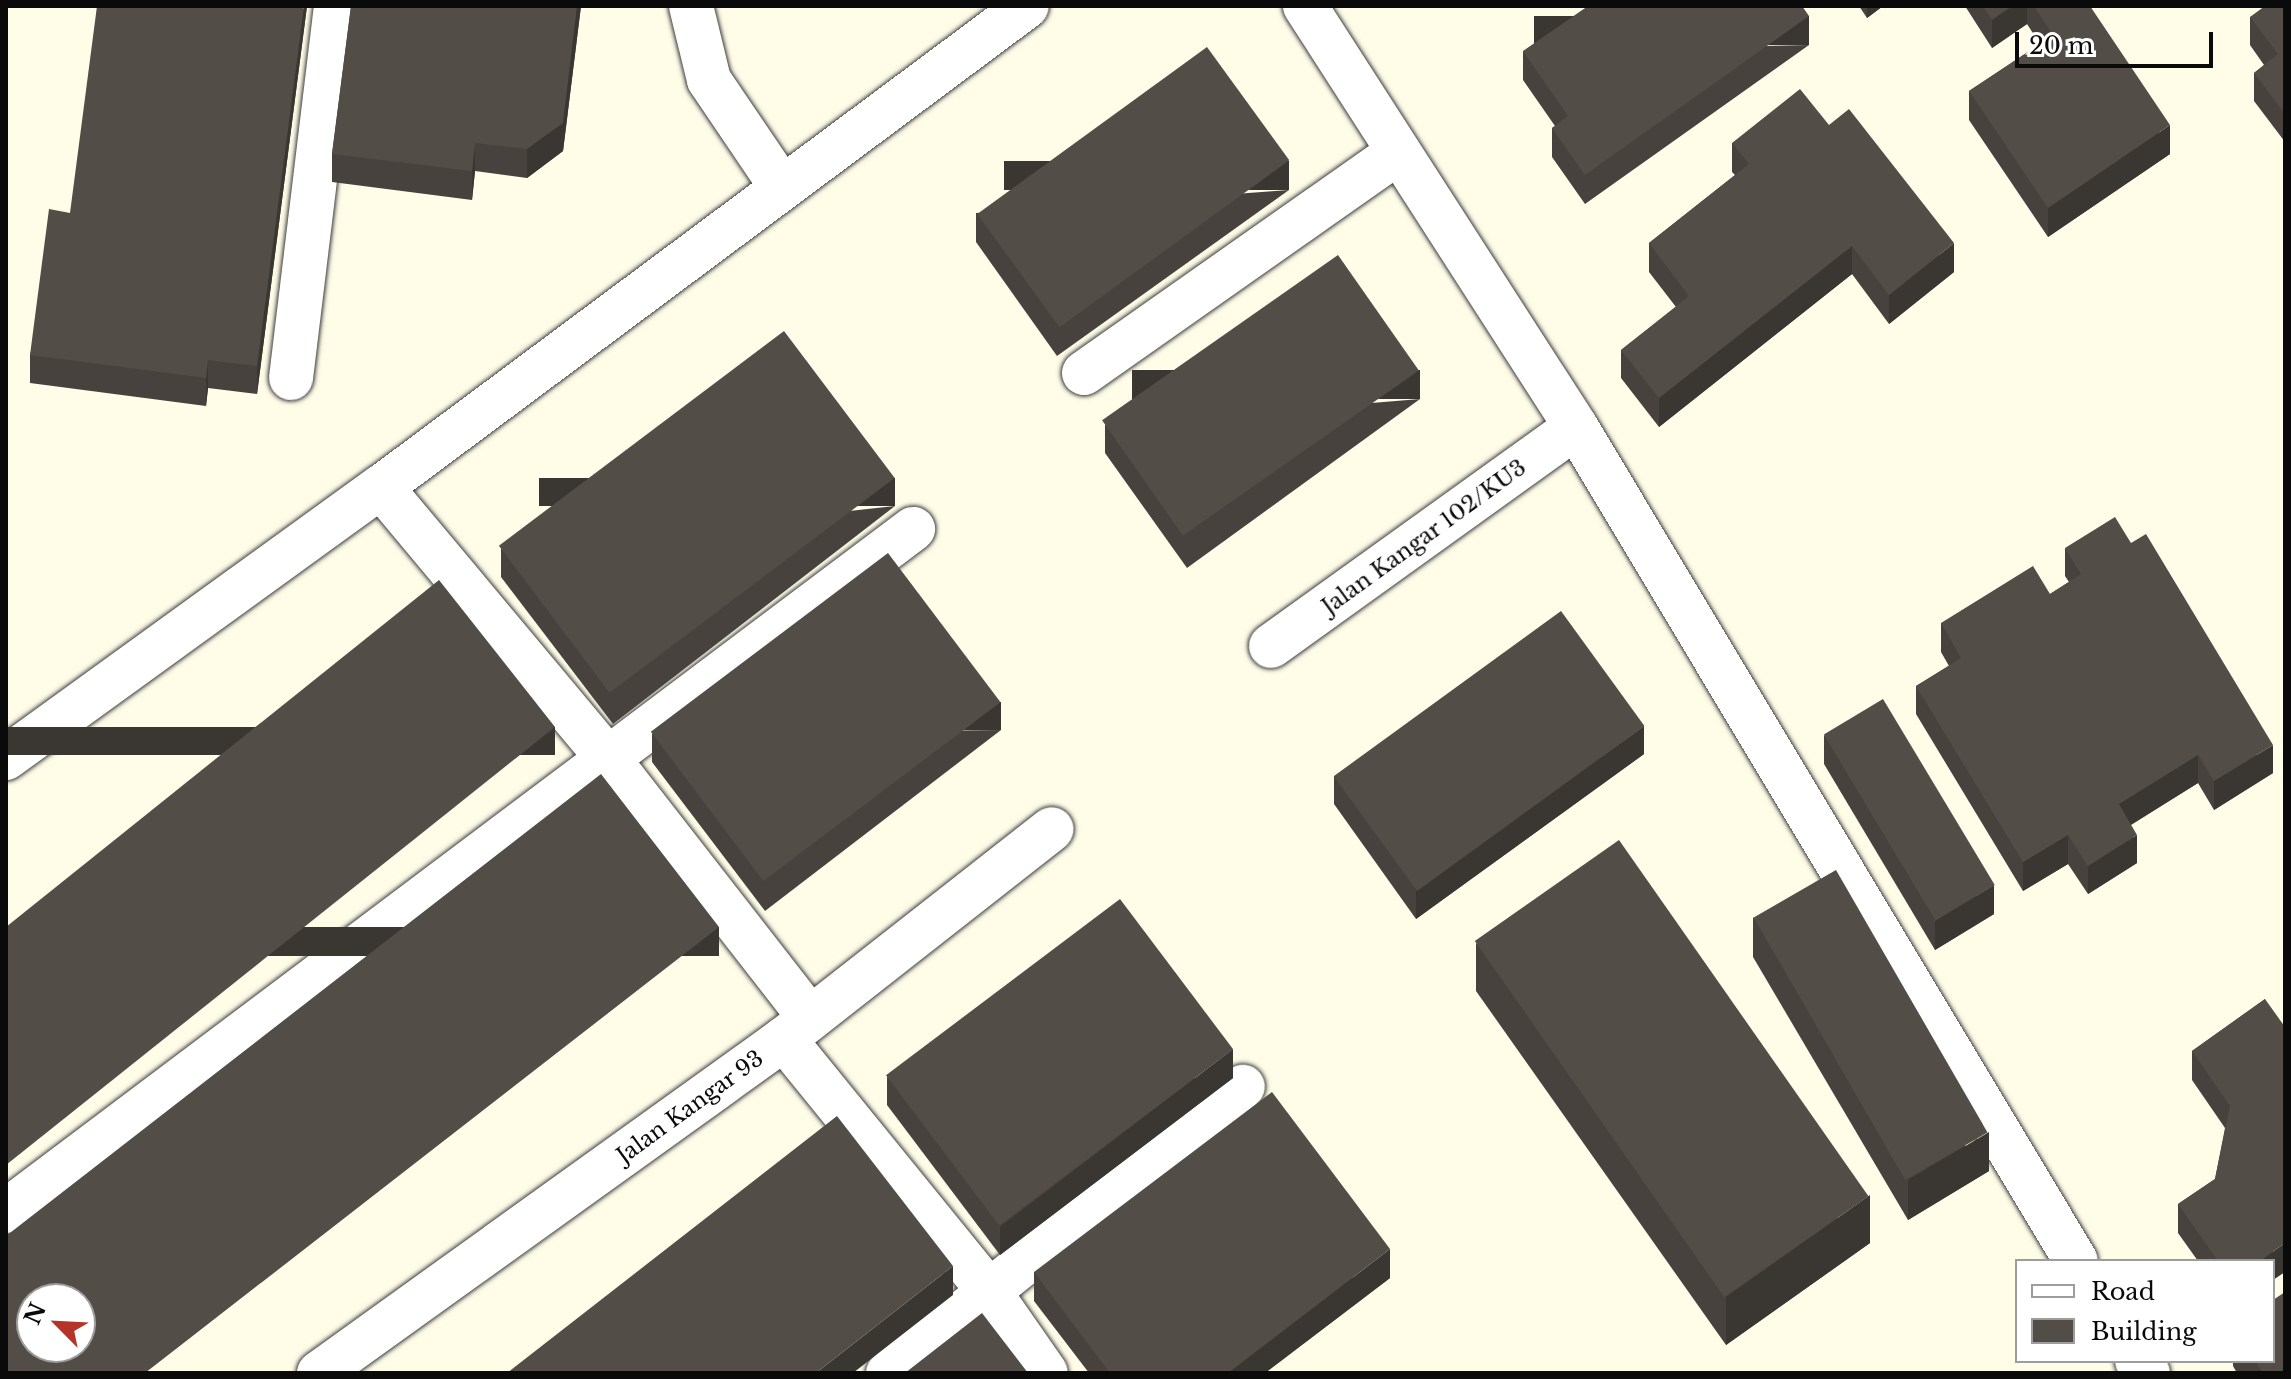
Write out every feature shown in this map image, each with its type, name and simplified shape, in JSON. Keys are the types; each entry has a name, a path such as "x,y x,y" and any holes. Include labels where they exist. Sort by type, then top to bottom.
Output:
{"street":[{"path":"291,378 336,6"},
{"path":"691,6 709,80 782,188"},
{"path":"6,758 381,487 1027,6"},
{"path":"1305,6 1576,427 2075,1259"},
{"path":"1084,373 1398,152"},
{"name":"Jalan Kangar 102/KU3","path":"1271,646 1576,427"},
{"path":"381,487 607,757 797,1028 1046,1373"},
{"path":"6,1211 913,529"},
{"name":"Jalan Kangar 93","path":"319,1373 797,1028 1052,829"},
{"path":"888,1373 991,1294 1243,1087"}],"building":[{"path":"97,6 304,6 257,366 208,360 206,378 30,355 49,209 70,213"},
{"path":"351,6 577,6 563,123 527,149 475,143 472,171 332,154"},
{"path":"1588,6 1802,6 1809,16 1585,175 1552,128 1568,116 1523,51"},
{"path":"1983,6 2012,6 1992,20"},
{"path":"2034,6 2090,6 2170,125 2048,208 1969,91 2053,35"},
{"path":"2265,6 2285,6 2285,114 2254,73 2278,54 2250,17"},
{"path":"1207,47 1289,160 1060,327 977,214"},
{"path":"1800,89 1829,125 1849,109 1954,243 1889,295 1852,246 1659,398 1621,350 1689,296 1649,243 1749,164 1732,143"},
{"path":"1338,255 1419,371 1183,536 1102,420"},
{"path":"784,331 895,478 610,693 499,546"},
{"path":"2115,517 2131,543 2146,534 2273,745 2214,781 2198,755 2119,804 2137,835 2088,866 2068,835 2023,862 1916,686 1961,658 1941,623 2033,566 2050,594 2081,574 2065,548"},
{"path":"888,553 1001,702 763,881 651,732"},
{"path":"439,580 555,727 6,1165 6,927"},
{"path":"1561,611 1644,726 1417,891 1334,776"},
{"path":"1883,699 1995,885 1936,921 1824,735"},
{"path":"601,774 719,927 145,1373 6,1373 6,1236"},
{"path":"1619,840 1869,1196 1724,1297 1475,941"},
{"path":"1836,870 1988,1132 1905,1180 1754,918"},
{"path":"1120,899 1233,1049 999,1225 886,1075"},
{"path":"2265,999 2285,1027 2285,1243 2263,1259 2217,1259 2178,1204 2215,1179 2230,1106 2192,1051"},
{"path":"1272,1092 1390,1249 1228,1373 1110,1373 1034,1272"},
{"path":"837,1116 953,1266 816,1373 507,1373"},
{"path":"2285,1292 2285,1373 2263,1373 2256,1363 2275,1363 2275,1299"},
{"path":"982,1313 1028,1373 905,1373"}]}
